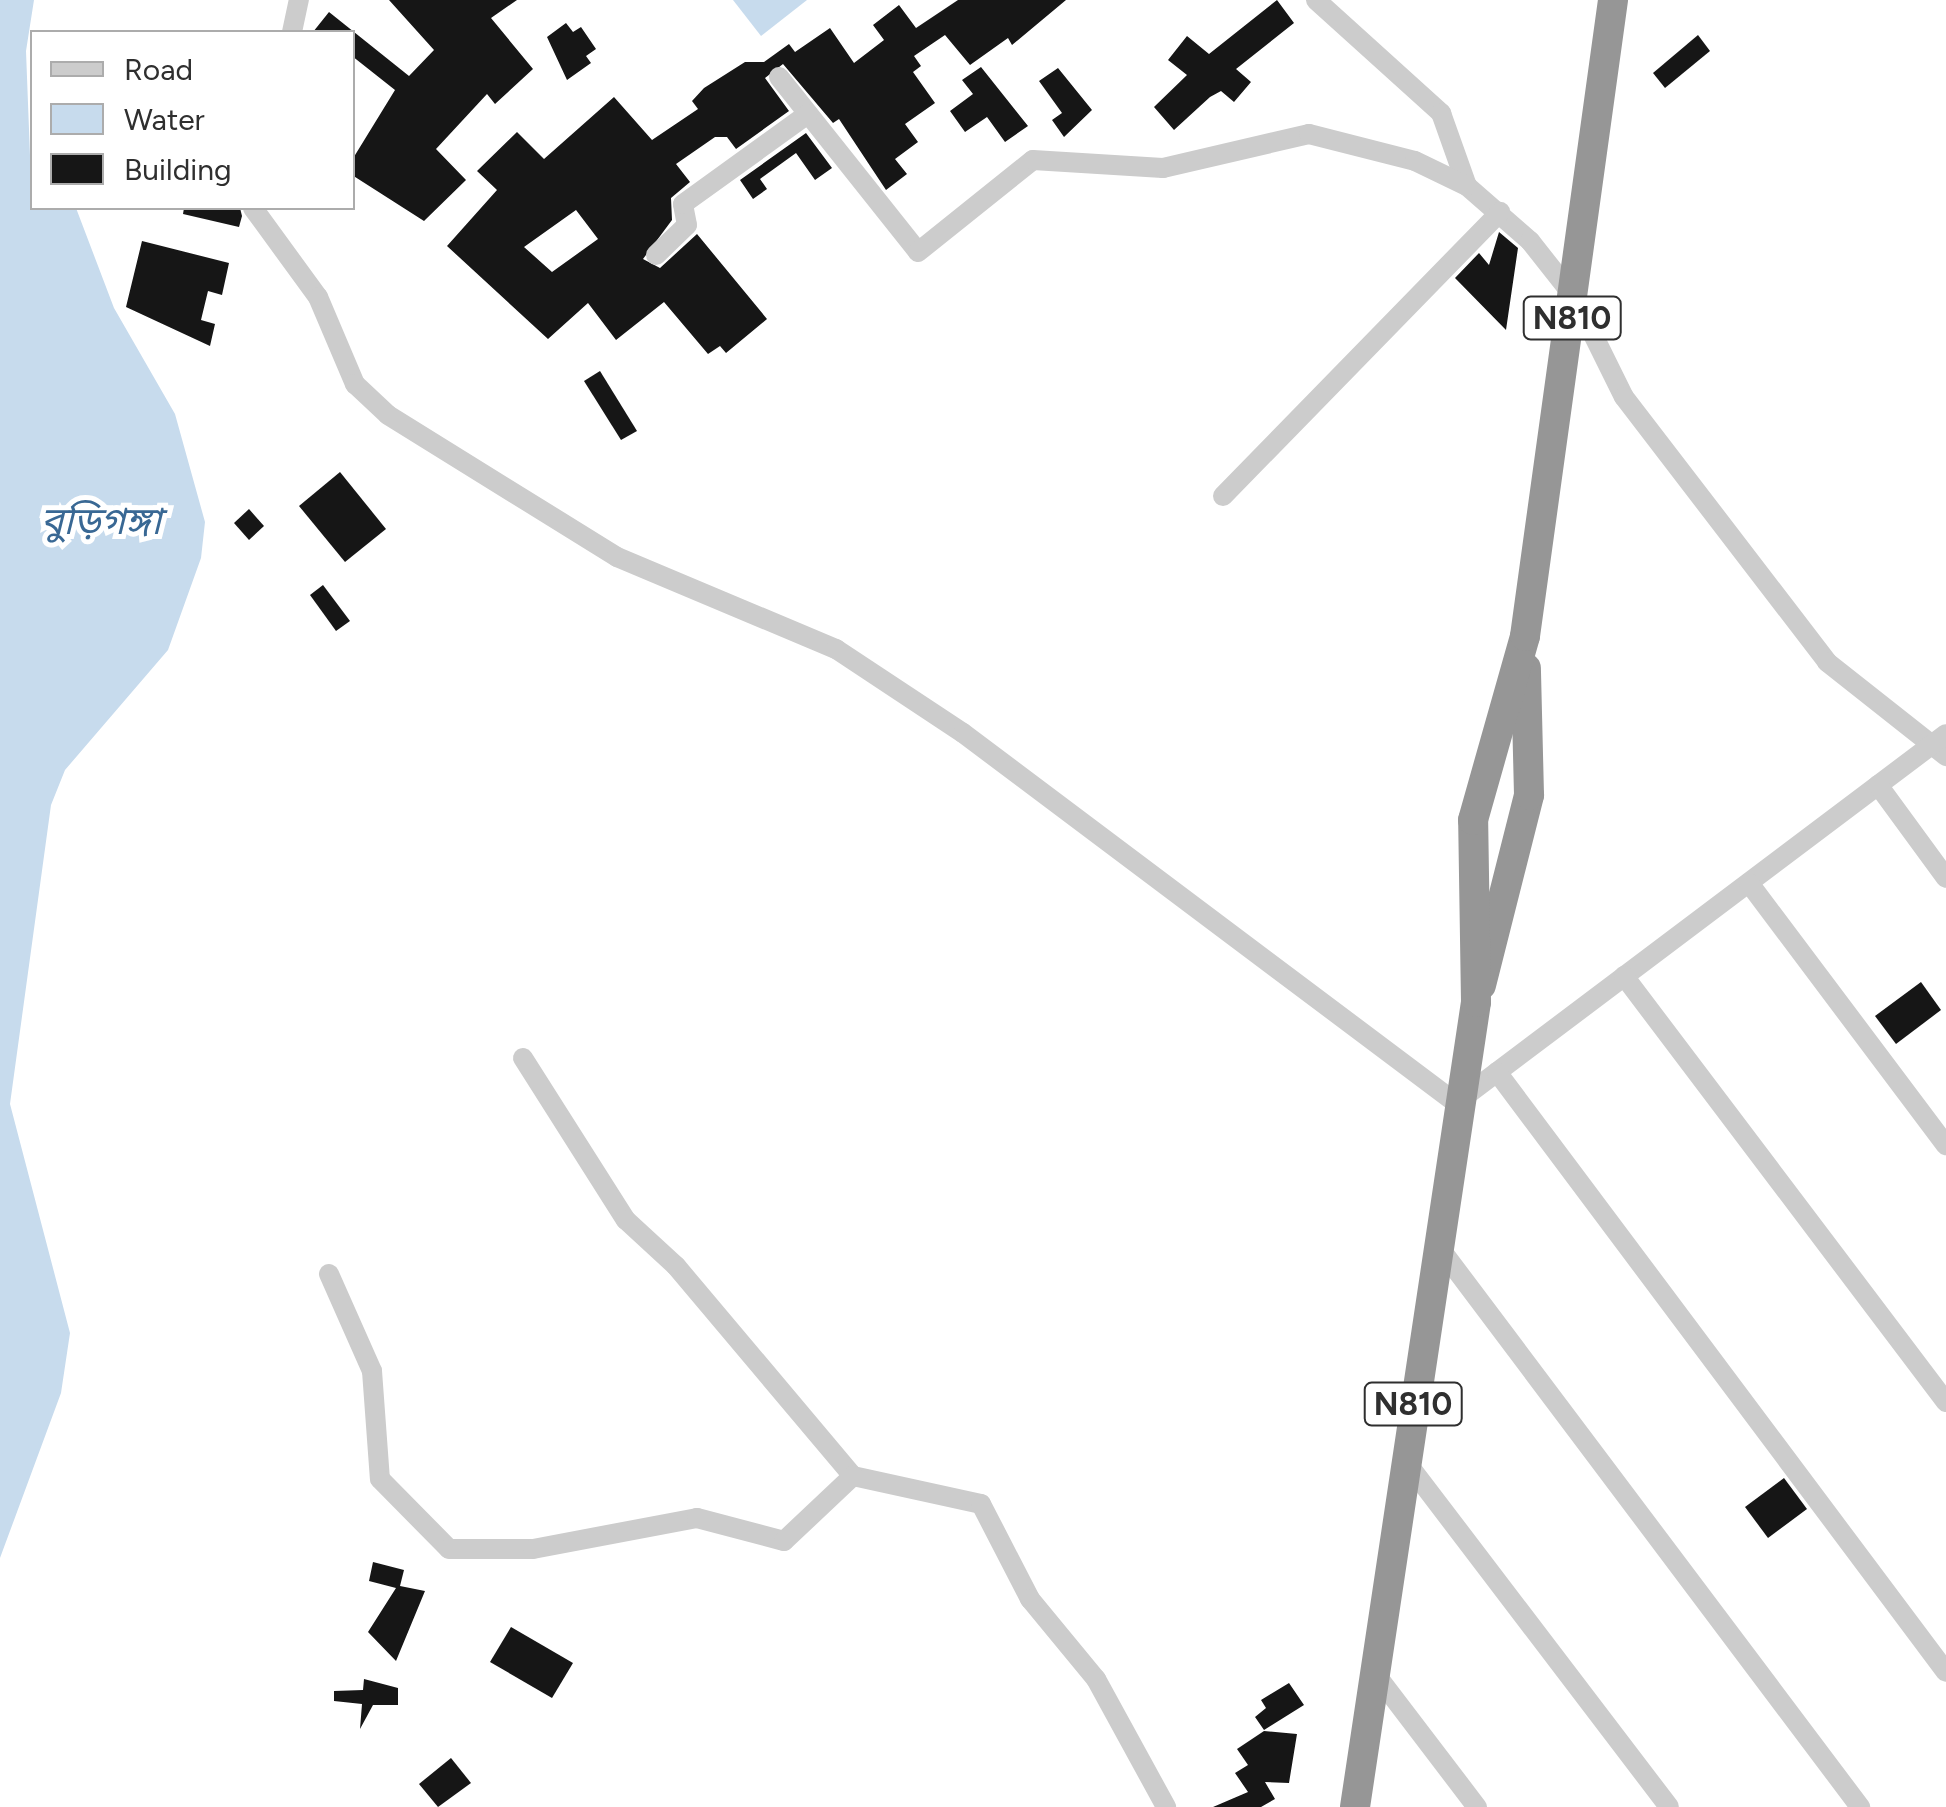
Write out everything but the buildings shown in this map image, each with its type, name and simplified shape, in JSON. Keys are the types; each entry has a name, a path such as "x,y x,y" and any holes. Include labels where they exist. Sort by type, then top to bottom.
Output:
{"highway":[{"name":"N810","path":"1476,1002 1473,820 1525,636 1576,298 1613,0"},
{"name":"N810","path":"1355,1807 1404,1459 1439,1246 1456,1103 1476,1002 1529,795 1525,636"}],"street":[{"path":"292,30 299,0"},
{"path":"1316,0 1441,113 1468,186"},
{"path":"779,77 918,252 1033,160 1163,168 1309,134 1415,161 1468,186 1500,212 1576,298 1624,397 1827,662 1937,752"},
{"path":"656,255 687,225 683,204 808,114"},
{"path":"253,210 318,298 354,384 402,425 617,557 836,649 964,733 1456,1103 1878,785 1937,752 1946,734"},
{"path":"1222,496 1500,212"},
{"path":"1878,785 1946,878"},
{"path":"1749,882 1946,1145"},
{"path":"1624,976 1946,1402"},
{"path":"524,1058 626,1220 676,1266 853,1476 981,1504 1030,1599 1096,1679 1166,1807"},
{"path":"1497,1072 1946,1672"},
{"path":"1439,1246 1860,1807"},
{"path":"329,1274 372,1371 380,1478 449,1549 533,1550 697,1518 784,1540 853,1476"},
{"path":"1404,1459 1670,1807"},
{"path":"1374,1672 1477,1807"}],"water":[{"name":"বুড়িগঙ্গা","path":"0,0 34,0 26,51 30,210 77,210 114,308 175,414 205,522 201,558 168,650 65,770 51,805 10,1104 70,1333 61,1393 0,1558"},
{"path":"733,0 807,0 761,36"}]}
